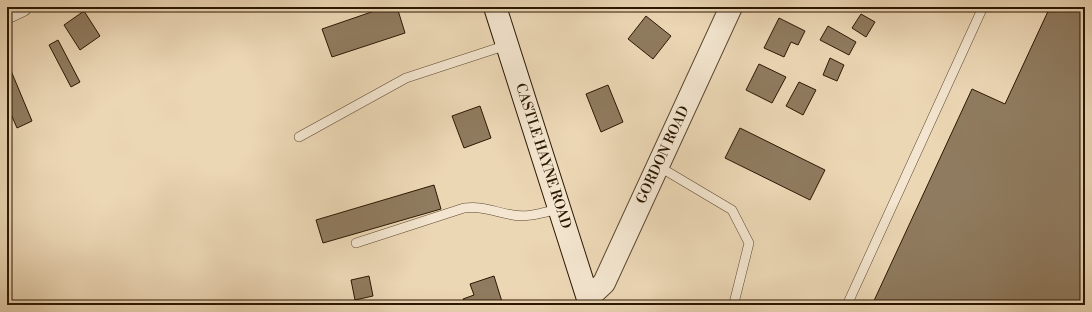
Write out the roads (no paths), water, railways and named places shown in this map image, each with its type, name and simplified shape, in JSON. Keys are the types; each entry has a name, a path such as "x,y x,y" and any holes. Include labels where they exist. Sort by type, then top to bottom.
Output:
{"street":[{"path":"7,14 22,7"},
{"name":"CASTLE HAYNE ROAD","path":"495,7 561,208 589,301"},
{"name":"GORDON ROAD","path":"589,301 604,283 732,7"}],"lane":[{"path":"847,305 983,7"},
{"path":"299,137 406,78 507,45"},
{"path":"658,166 732,210 749,243 734,303 731,305"},
{"path":"356,243 464,208 479,206 514,216 527,216 561,208"}]}
